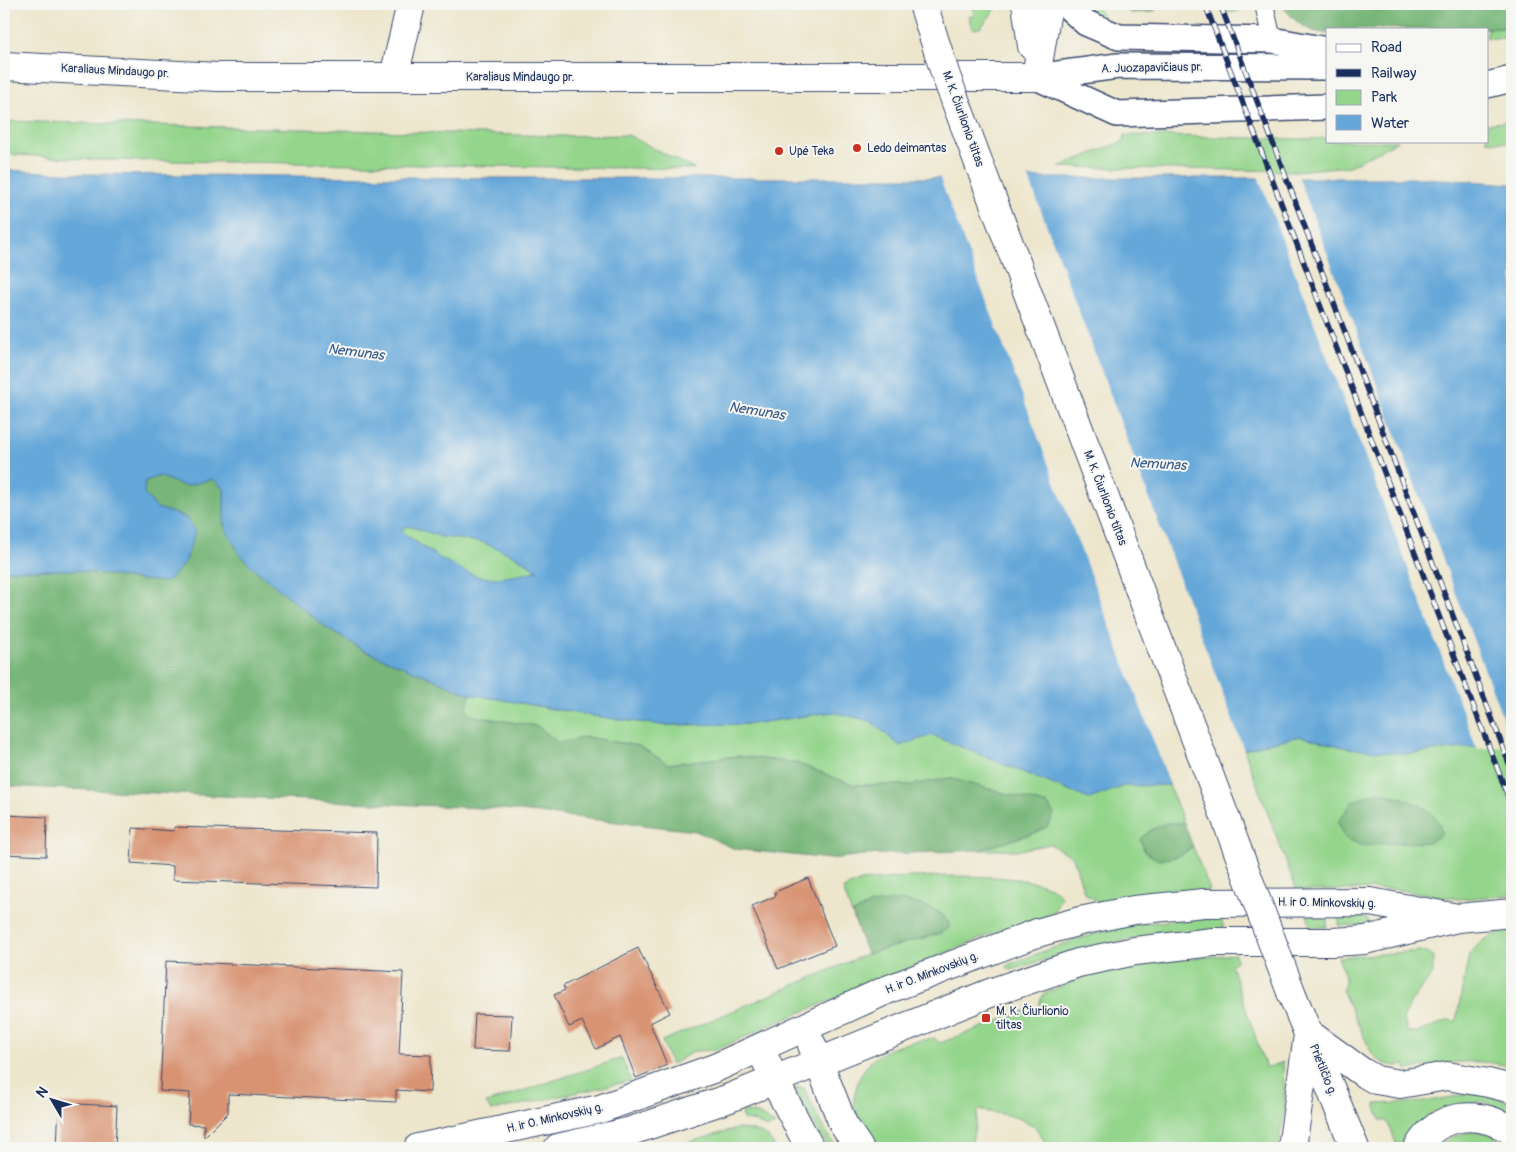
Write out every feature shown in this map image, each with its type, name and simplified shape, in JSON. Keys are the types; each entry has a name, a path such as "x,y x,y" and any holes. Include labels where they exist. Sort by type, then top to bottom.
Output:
{"main road":[{"path":"394,77 411,4"},
{"name":"M. K. Čiurlionio tiltas","path":"923,4 946,76 1291,992"},
{"path":"1026,4 1036,77"},
{"path":"1036,77 1048,4"},
{"path":"1065,4 1086,23 1119,37 1272,40 1326,50"},
{"name":"Karaliaus Mindaugo pr.","path":"4,66 218,77 1036,77"},
{"name":"A. Juozapavičiaus pr.","path":"1036,77 1118,66 1326,67"},
{"path":"1488,74 1512,78"},
{"path":"1036,77 1117,114 1326,107"},
{"path":"1488,85 1512,78"},
{"name":"H. ir O. Minkovskių g.","path":"418,1148 600,1109 715,1068 890,989 1037,933 1080,921 1134,910 1204,903 1370,902 1458,918"},
{"path":"558,1148 628,1132 727,1099 990,993 1078,963 1135,951 1213,942 1333,942 1365,940 1458,918 1512,913"},
{"name":"Prietilčio g.","path":"1291,992 1355,1148"},
{"path":"804,1028 843,1124 859,1148"},
{"path":"1292,1148 1308,1034 1376,1080 1400,1084 1448,1076 1488,1082 1512,1089"},
{"path":"761,1047 774,1080 810,1148"},
{"path":"1418,1148 1428,1134 1461,1116 1481,1117 1503,1125 1512,1131"}],"street":[{"path":"1264,4 1272,40"}],"green space":[{"path":"972,4 1000,4 981,27 975,29 971,27 969,16 974,16"},
{"path":"1080,4 1097,4 1104,22"},
{"path":"1116,4 1162,4 1153,12 1131,13"},
{"path":"1225,4 1245,4 1239,11 1228,13"},
{"path":"1281,4 1362,4 1376,10 1441,4 1488,4 1499,5 1508,13 1506,28 1326,28 1326,33 1313,31 1290,15"},
{"path":"1362,4 1441,4 1376,10"},
{"path":"1488,4 1512,4 1512,38 1488,38 1488,29 1506,28 1499,5"},
{"path":"4,121 558,136 628,135 694,169 97,160 4,154"},
{"path":"1512,121 1512,143 1488,141 1488,124"},
{"path":"1125,135 1326,138 1326,142 1396,142 1349,166 1296,171 1058,167 1124,141"},
{"path":"159,476 184,486 213,479 224,489 224,525 252,567 328,629 363,650 470,694 466,709 473,716 537,726 559,743 586,737 639,746 668,764 738,756 796,763 854,785 911,785 949,778 1048,805 1054,814 1048,826 1037,832 979,850 863,855 830,859 735,849 696,831 503,809 4,786 4,570 75,570 142,580 185,517 157,508 144,494 145,481"},
{"path":"409,526 442,537 482,541 513,555 539,570 508,577 477,577 449,563 403,533 401,529"},
{"path":"470,694 593,716 661,725 750,724 832,712 871,721 900,746 932,735 1089,799 1124,786 1169,785 1184,823 1160,826 1140,839 1145,852 1159,860 1179,856 1193,847 1210,890 1106,905 1096,901 1084,892 1073,857 1050,844 1020,850 979,850 1037,832 1048,805 949,778 911,785 854,785 796,763 738,756 668,764 639,746 586,737 559,744 537,726 473,716 466,709"},
{"path":"1300,736 1348,748 1512,743 1512,895 1458,899 1393,889 1297,891 1244,750","holes":["1378,792 1400,797 1428,810 1428,842 1391,843"]},
{"path":"1378,792 1408,800 1428,811 1436,818 1440,826 1441,836 1428,842 1363,846 1345,838 1338,822 1353,801"},
{"path":"1166,823 1184,823 1193,847 1179,856 1159,860 1145,852 1140,839 1151,830"},
{"path":"964,876 1015,879 1036,882 1052,888 1061,897 1054,912 1047,916 997,932 773,1024 716,1050 694,1051 671,1065 662,1041 867,954 938,934 949,928 871,904 852,914 843,889 861,881 906,877"},
{"path":"901,900 931,908 938,912 944,916 949,928 938,934 867,954 852,914 871,904"},
{"path":"1307,915 1327,916 1327,927 1311,928"},
{"path":"1339,917 1366,918 1369,921 1366,925 1339,926"},
{"path":"1221,918 1224,928 1153,935 1071,952 1011,970 1007,966 1090,935 1131,925"},
{"path":"1512,929 1512,1067 1486,1062 1460,1062 1407,1070 1405,1065 1387,1064 1372,1054 1342,990 1345,978 1338,957 1420,951 1433,956 1433,974 1412,1000 1404,1018 1407,1032 1419,1032 1448,1020 1456,1021 1469,954 1483,940"},
{"path":"1235,954 1237,960 1231,965 1266,1068 1283,1062 1285,1113 1277,1148 1046,1148 1042,1137 1029,1123 1009,1116 978,1110 971,1148 879,1148 857,1114 854,1096 862,1073 869,1063 888,1050 910,1042 935,1038 940,1043 1039,1006 1042,995 1087,975 1141,964"},
{"path":"622,1058 631,1081 491,1111 486,1103"},
{"path":"798,1086 804,1088 821,1124 837,1148 829,1148 820,1134 796,1090"},
{"path":"1474,1093 1512,1103 1512,1112 1481,1101 1433,1112 1412,1132 1401,1148 1398,1148 1387,1121 1381,1121 1375,1104 1424,1102"},
{"path":"742,1111 760,1115 776,1125 767,1128 756,1122 744,1120 741,1115"},
{"path":"736,1129 759,1132 772,1142 775,1148 668,1148"},
{"path":"1476,1131 1491,1134 1512,1148 1437,1147 1455,1136"}],"water":[{"name":"Nemunas","path":"4,170 81,174 501,178 1425,178 1512,184 1512,743 1405,754 1348,748 1300,736 1244,750 1169,785 1124,786 1089,799 932,735 900,746 871,721 832,712 750,724 661,725 593,716 470,694 363,650 328,629 252,567 239,553 224,525 224,489 213,479 184,486 159,476 145,481 144,494 157,508 185,517 195,531 186,561 167,582 75,570 4,570","holes":["409,526 442,537 482,542 513,555 538,570 508,577 490,578 477,576 457,568 438,557 403,533 401,529"]}],"pier":[{"path":"939,176 1028,176 1245,753 1171,787"},
{"path":"1258,176 1298,176 1512,746 1477,749"}],"building":[{"path":"4,815 47,817 46,856 4,854"},
{"path":"174,827 377,833 376,887 173,880 173,866 131,863 133,828 174,831"},
{"path":"808,878 835,946 778,969 752,906 776,896 775,892"},
{"path":"638,948 670,1013 650,1023 667,1065 636,1078 620,1037 596,1049 582,1021 569,1027 554,995 565,990 563,986"},
{"path":"166,961 403,972 399,1054 431,1055 430,1092 396,1090 396,1102 228,1094 228,1113 204,1137 204,1125 188,1124 190,1093 160,1091"},
{"path":"475,1014 512,1015 510,1051 473,1050"},
{"path":"59,1103 117,1106 115,1148 57,1148"}],"railway":[{"path":"1205,4 1512,807"},
{"path":"1220,4 1512,771"}],"place":[{"name":"Ledo deimantas","path":"857,148"},
{"name":"Upė Teka","path":"779,151"},
{"name":"M. K. Čiurlionio tiltas","path":"986,1018"}]}
